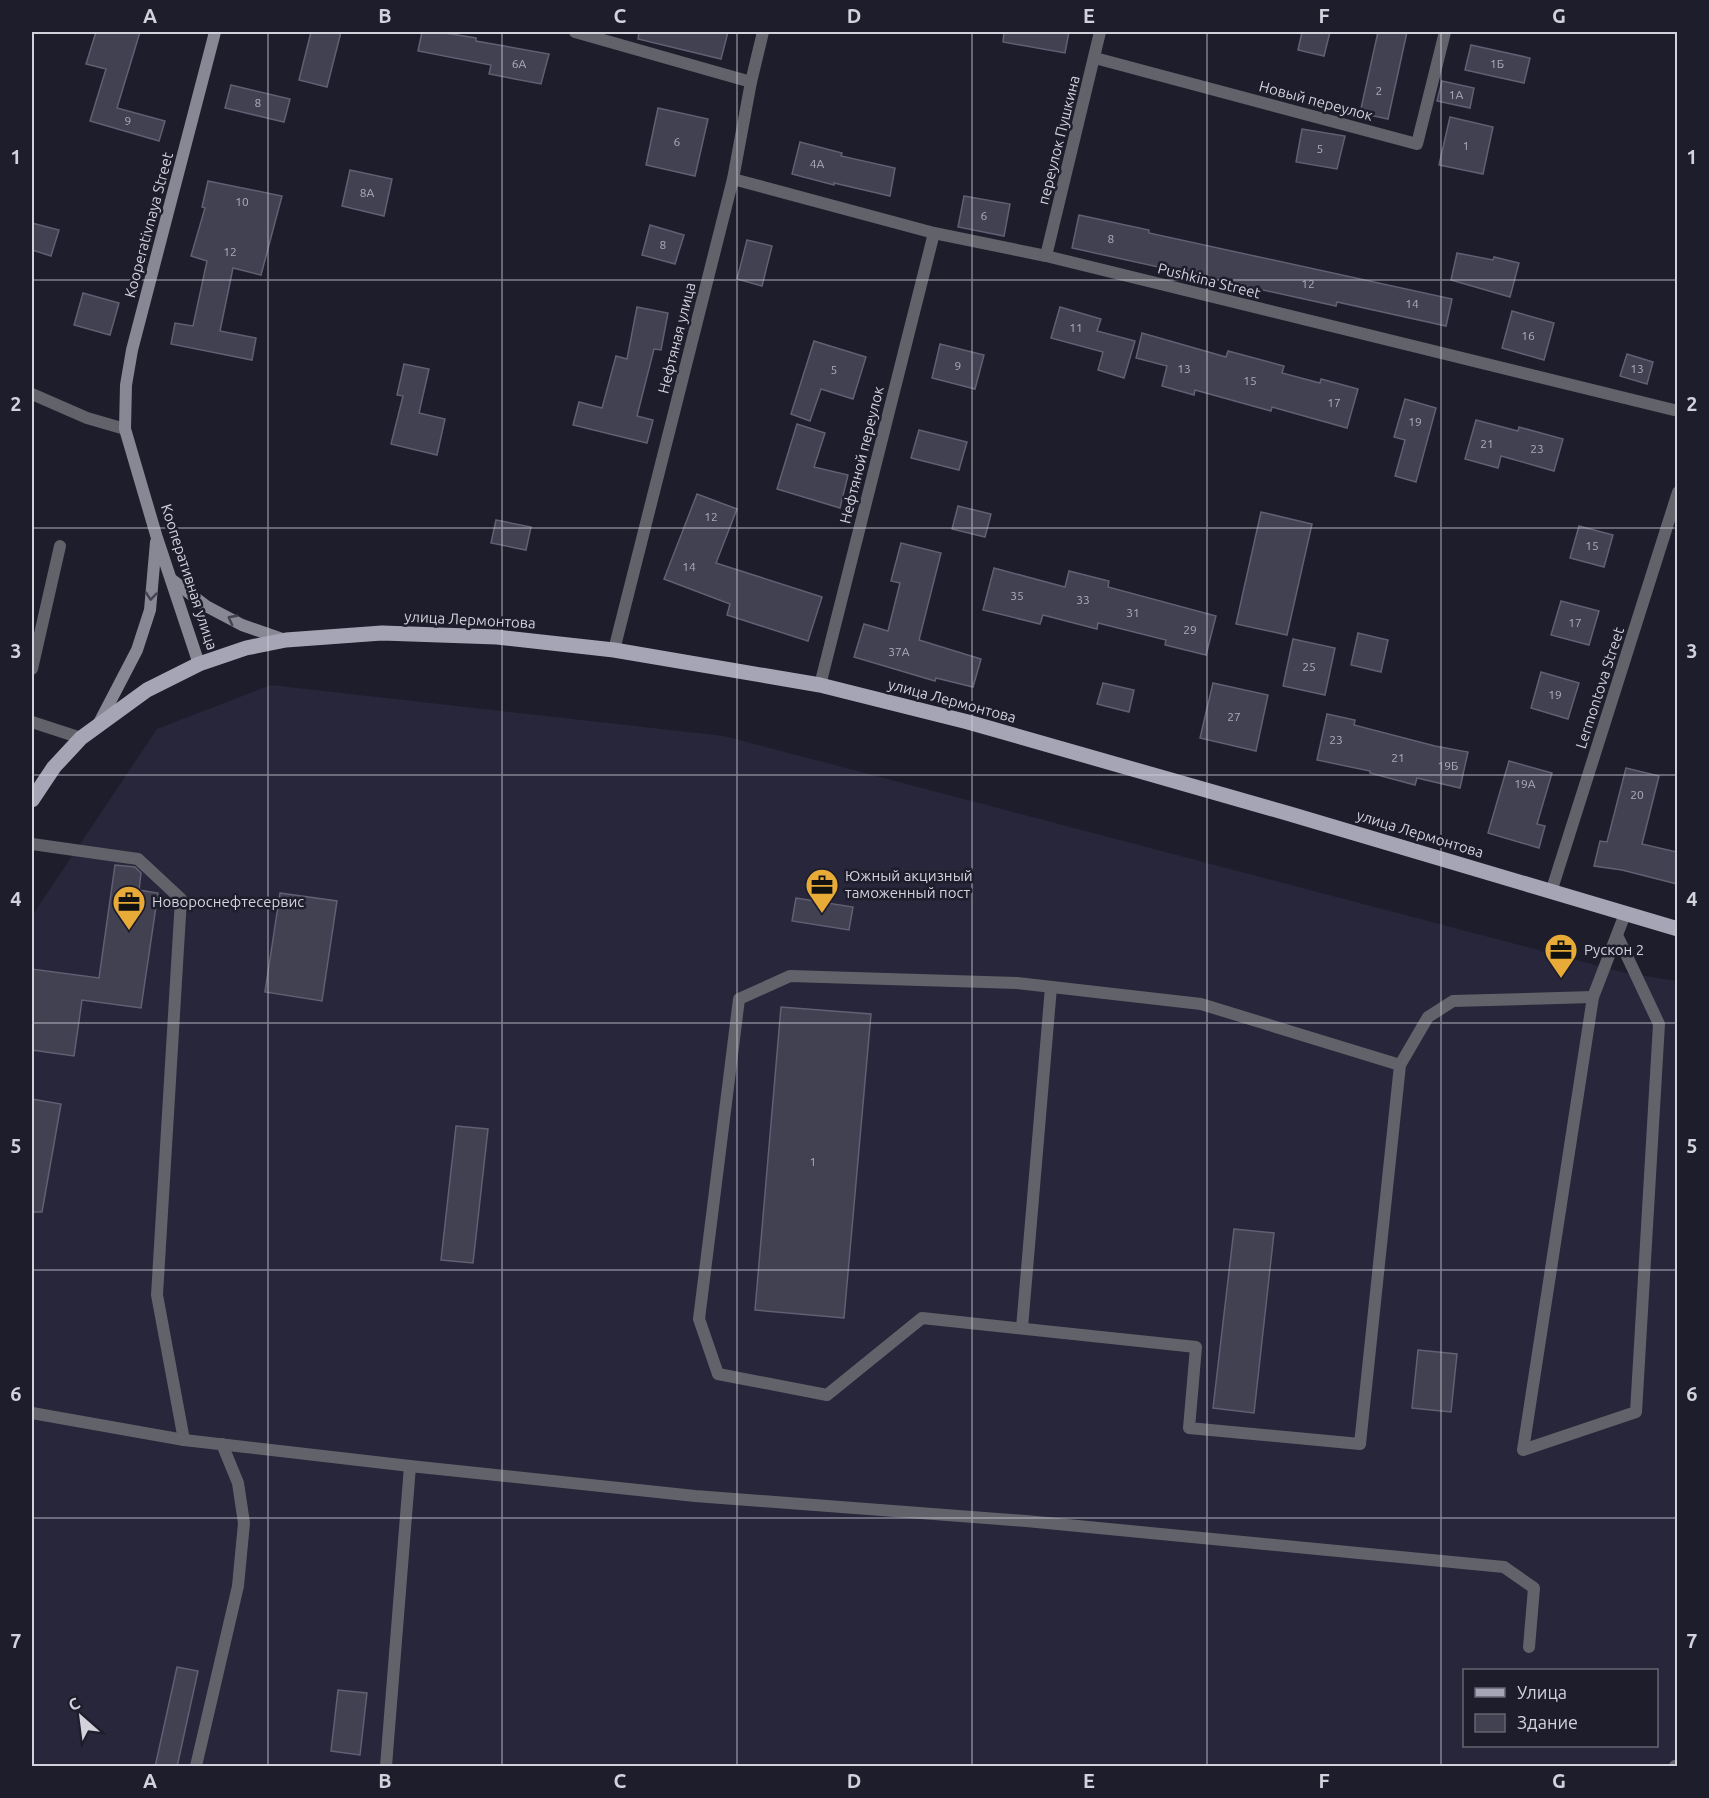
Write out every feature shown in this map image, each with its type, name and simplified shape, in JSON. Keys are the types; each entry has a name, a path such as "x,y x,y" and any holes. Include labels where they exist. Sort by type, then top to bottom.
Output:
{"main road":[{"name":"улица Лермонтова","path":"199,664 246,648 286,640 382,633 497,637 614,650 820,685 968,722 1256,804 1677,929"},
{"name":"Кооперативная улица","path":"32,800 54,767 81,738 147,690 199,664"}],"street":[{"name":"Kooperativnaya Street","path":"124,429 126,384 132,350 215,32"},
{"path":"575,32 751,82"},
{"name":"Нефтяная улица","path":"614,650 733,179 763,32"},
{"name":"переулок Пушкина","path":"1046,256 1100,32"},
{"name":"Новый переулок","path":"1095,58 1417,144 1445,32"},
{"name":"Pushkina Street","path":"733,179 934,233 1046,256 1677,411"},
{"name":"Нефтяной переулок","path":"820,685 934,233"},
{"path":"32,394 87,418 124,429"},
{"name":"Кооперативная улица","path":"124,429 199,664"},
{"name":"Lermontova Street","path":"1551,892 1677,492"},
{"path":"99,724 136,650 150,610 157,538"},
{"path":"32,669 60,546"},
{"path":"171,579 206,606 242,625 286,640"},
{"path":"32,722 81,738"},
{"path":"32,844 138,859 181,899 157,1295 184,1440"},
{"path":"1617,935 1659,1024 1636,1412 1523,1450 1593,997 1625,914"},
{"path":"1400,1065 1201,1004 1017,983 790,976 739,999 699,1319 718,1374 827,1395 922,1318 1022,1328 1196,1347 1189,1428 1360,1444 1400,1065 1428,1017 1453,1001 1593,997"},
{"path":"1022,1328 1051,987"},
{"path":"32,1413 184,1440 695,1496 1026,1521 1504,1567 1534,1588 1529,1647"},
{"path":"196,1767 238,1586 244,1523 238,1483 222,1444"},
{"path":"386,1767 411,1466"}],"shaded area":[{"path":"271,685 724,736 1626,973 1677,981 1677,1766 32,1766 32,922 34,913 157,729"}],"building":[{"path":"96,32 140,32 117,108 165,121 159,141 90,121 106,69 86,64"},
{"path":"311,32 341,32 327,87 299,80"},
{"path":"422,32 439,32 476,38 476,41 549,54 541,84 489,74 491,65 418,51"},
{"path":"639,32 728,32 721,59 638,39"},
{"path":"1004,32 1069,32 1065,53 1003,42"},
{"path":"1302,32 1330,32 1324,56 1298,50"},
{"path":"1378,32 1407,32 1388,119 1360,113"},
{"path":"1471,45 1530,58 1524,83 1465,70"},
{"path":"1442,81 1474,88 1470,108 1437,101"},
{"path":"231,85 290,99 284,122 225,108"},
{"path":"658,108 708,119 695,176 646,165"},
{"path":"1450,117 1493,127 1483,174 1439,165"},
{"path":"1302,129 1345,136 1337,169 1296,162"},
{"path":"800,142 842,153 841,156 895,168 890,196 792,174"},
{"path":"350,170 392,179 384,216 342,206"},
{"path":"208,181 282,196 261,275 233,268 220,331 256,338 252,360 171,344 175,323 193,326 207,261 191,256 205,208 202,207"},
{"path":"964,196 1010,204 1004,236 958,227"},
{"path":"1079,215 1149,230 1149,233 1452,299 1446,326 1337,302 1336,306 1072,248"},
{"path":"32,223 59,230 51,256 32,250"},
{"path":"650,225 684,235 675,264 642,255"},
{"path":"747,240 772,246 762,286 737,279"},
{"path":"1457,253 1493,260 1494,257 1519,263 1510,297 1451,280"},
{"path":"83,293 119,303 110,335 74,325"},
{"path":"637,307 668,313 661,350 654,349 637,416 653,420 647,443 573,425 579,402 602,408 616,356 627,359"},
{"path":"1060,307 1101,319 1097,331 1135,341 1124,378 1098,370 1103,352 1051,338"},
{"path":"1512,311 1554,323 1544,360 1502,348"},
{"path":"1142,333 1226,357 1228,351 1284,366 1282,373 1320,383 1321,379 1358,389 1347,428 1272,407 1271,411 1195,390 1194,395 1162,386 1167,366 1136,358"},
{"path":"814,341 866,357 853,399 821,389 810,421 791,414"},
{"path":"940,344 984,355 975,389 932,378"},
{"path":"1627,354 1653,362 1647,384 1620,376"},
{"path":"404,364 429,369 419,413 445,419 437,455 391,444 403,396 397,395"},
{"path":"1405,399 1436,408 1416,482 1395,476 1405,440 1394,437"},
{"path":"1476,420 1518,431 1519,427 1563,439 1554,471 1501,456 1498,468 1465,459"},
{"path":"797,424 825,433 814,467 848,475 840,508 777,489"},
{"path":"919,430 967,442 959,470 911,458"},
{"path":"697,494 737,509 716,563 822,597 808,641 727,615 730,604 664,579"},
{"path":"958,506 991,514 985,537 952,529"},
{"path":"1261,512 1312,524 1287,635 1236,624"},
{"path":"496,520 531,527 526,550 491,543"},
{"path":"1579,526 1613,535 1604,567 1570,558"},
{"path":"901,543 941,553 919,640 981,659 973,687 936,678 935,681 854,657 864,624 888,631 900,583 891,581"},
{"path":"994,568 1065,587 1069,571 1109,581 1108,587 1216,616 1206,655 1165,645 1166,640 1098,623 1097,629 1043,615 1040,624 983,610"},
{"path":"1561,601 1599,611 1589,645 1551,635"},
{"path":"1358,633 1388,640 1381,672 1351,665"},
{"path":"1293,639 1335,648 1325,695 1283,686"},
{"path":"1541,672 1579,683 1568,719 1531,708"},
{"path":"1103,683 1134,690 1129,712 1097,704"},
{"path":"1213,683 1268,695 1256,751 1200,738"},
{"path":"1327,714 1355,720 1354,725 1468,752 1460,788 1417,778 1415,785 1370,773 1370,771 1317,760"},
{"path":"1509,761 1552,773 1537,824 1545,826 1539,848 1488,833"},
{"path":"1626,768 1659,776 1642,844 1677,852 1677,884 1622,870 1594,866 1600,841 1607,842"},
{"name":"Новороснефтесервис","path":"115,865 135,867 141,873 139,890 158,893 141,1008 82,1000 74,1056 32,1050 32,969 99,978"},
{"path":"280,893 337,901 322,1001 265,992"},
{"name":"Южный акцизный таможенный пост","path":"796,898 853,907 849,930 792,921"},
{"path":"781,1007 871,1014 844,1318 755,1310"},
{"path":"32,1099 61,1104 42,1212 32,1212"},
{"path":"456,1126 488,1129 473,1263 441,1260"},
{"path":"1234,1229 1274,1233 1254,1413 1213,1408"},
{"path":"1418,1350 1457,1354 1451,1412 1412,1408"},
{"path":"177,1667 198,1671 177,1767 155,1767"},
{"path":"338,1690 367,1693 360,1755 331,1751"}],"place":[{"name":"Южный акцизный таможенный пост","path":"822,914"},
{"name":"Новороснефтесервис","path":"129,931"},
{"name":"Рускон 2","path":"1561,979"}]}
